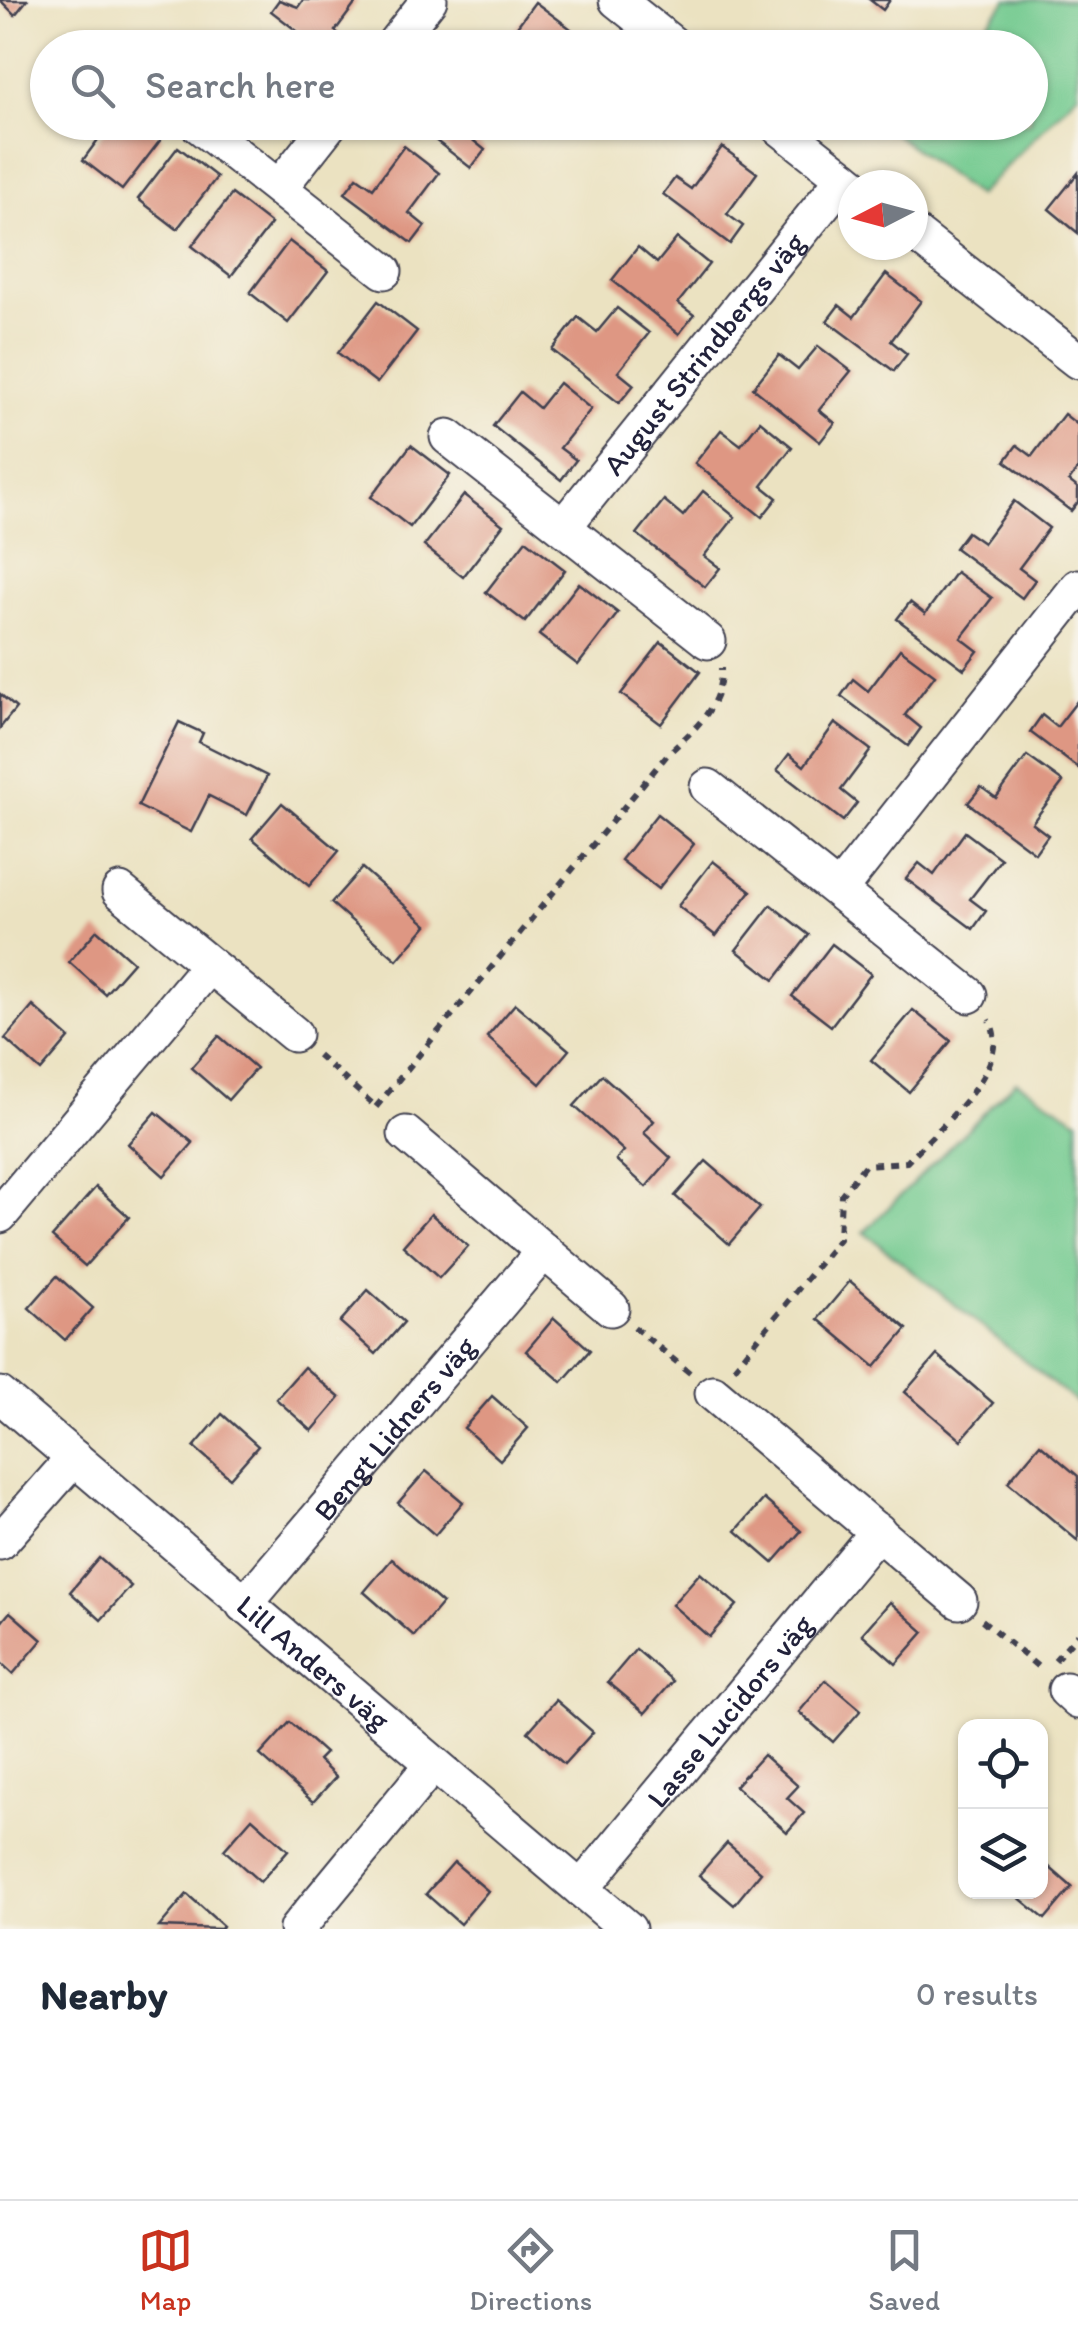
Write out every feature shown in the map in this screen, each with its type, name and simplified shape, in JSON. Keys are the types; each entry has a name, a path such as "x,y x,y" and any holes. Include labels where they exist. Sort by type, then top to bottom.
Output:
{"street":[{"path":"405,30 429,0"},
{"path":"617,0 654,30"},
{"path":"218,140 384,271"},
{"path":"279,188 318,140"},
{"path":"796,140 838,173"},
{"name":"August Strindbergs väg","path":"564,526 838,195"},
{"path":"928,244 1078,361"},
{"path":"448,437 708,640"},
{"path":"840,890 1078,587"},
{"path":"708,787 970,995"},
{"path":"120,891 294,1034"},
{"path":"0,1214 209,966"},
{"path":"406,1134 611,1308"},
{"name":"Bengt Lidners väg","path":"244,1604 544,1251"},
{"path":"714,1392 959,1601"},
{"name":"Lill Anders väg","path":"0,1395 628,1929"},
{"path":"0,1542 74,1458"},
{"name":"Lasse Lucidors väg","path":"580,1889 878,1530"},
{"path":"296,1929 432,1765"}],"path":[{"path":"376,1107 667,755 708,712 720,692 721,672 720,656 708,640"},
{"path":"611,1308 714,1392 839,1239 841,1195 865,1165 907,1162 987,1073 996,1039 989,1020 970,995"},
{"path":"294,1034 406,1134"},
{"path":"959,1601 1063,1688 1078,1634"}],"green space":[{"path":"1007,0 1078,0 1078,93 1048,124 1048,30 981,30"},
{"path":"903,140 1032,140 977,196"},
{"path":"1016,1081 1078,1120 1078,1404 864,1232"}],"building":[{"path":"0,0 27,0 15,15"},
{"path":"279,0 298,7 303,0 358,0 336,30 296,30 271,11"},
{"path":"870,0 890,0 883,10"},
{"path":"535,2 571,29 570,30 514,30"},
{"path":"98,140 160,140 122,190 83,160"},
{"path":"435,140 473,140 485,150 471,168"},
{"path":"404,146 439,173 409,213 425,226 412,243 345,193 357,177 373,188"},
{"path":"178,147 217,177 177,229 138,199"},
{"path":"722,147 757,173 727,214 743,226 730,244 663,194 675,178 691,189"},
{"path":"1078,173 1078,233 1049,209"},
{"path":"232,194 271,224 231,276 192,246"},
{"path":"677,238 709,264 678,303 694,315 679,334 612,280 638,247 657,263"},
{"path":"289,241 328,271 288,323 250,293"},
{"path":"886,274 921,301 891,341 907,354 894,371 827,321 839,305 854,317"},
{"path":"378,301 417,331 377,383 338,353"},
{"path":"617,308 649,333 618,372 634,385 619,403 552,350 578,317 597,332"},
{"path":"818,346 851,371 819,410 835,423 820,442 753,388 779,355 798,370"},
{"path":"559,383 591,409 560,448 576,460 561,480 493,426 520,392 539,408"},
{"path":"1064,414 1078,425 1078,468 1069,481 1078,488 1078,502 1071,511 1005,461 1017,445 1032,456"},
{"path":"760,421 792,447 762,486 777,498 762,517 695,463 721,430 741,445"},
{"path":"411,445 450,475 410,527 371,497"},
{"path":"703,491 735,517 704,556 720,568 705,587 637,534 664,500 683,516"},
{"path":"464,495 503,525 463,577 424,546"},
{"path":"1014,501 1049,528 1019,568 1035,580 1022,598 955,548 967,532 983,543"},
{"path":"526,540 565,570 525,622 486,592"},
{"path":"956,572 992,598 961,638 978,651 964,669 897,619 910,602 925,614"},
{"path":"579,583 618,613 578,665 539,635"},
{"path":"661,642 700,672 661,724 621,694"},
{"path":"900,649 935,675 905,715 921,728 908,746 841,696 853,679 868,691"},
{"path":"0,694 16,708 0,728"},
{"path":"1078,700 1078,768 1030,732 1042,715 1057,727"},
{"path":"179,722 203,733 199,742 267,776 247,815 209,796 191,832 138,806"},
{"path":"835,723 871,750 841,790 857,803 843,821 777,770 789,754 804,766"},
{"path":"1027,756 1063,782 1032,823 1048,835 1035,853 968,803 981,787 996,798"},
{"path":"282,803 339,851 309,886 252,838"},
{"path":"657,814 694,844 658,889 621,860"},
{"path":"965,832 1001,859 970,899 986,911 973,929 906,879 919,863 934,875"},
{"path":"713,861 751,891 716,936 678,906"},
{"path":"362,868 427,925 397,960 331,903"},
{"path":"771,905 809,935 774,980 736,950"},
{"path":"97,930 133,962 105,994 69,962"},
{"path":"832,944 871,974 831,1026 792,996"},
{"path":"515,1004 569,1050 540,1084 487,1037"},
{"path":"33,1006 69,1038 41,1071 5,1039"},
{"path":"913,1010 951,1041 909,1092 871,1060"},
{"path":"219,1036 256,1068 228,1100 191,1068"},
{"path":"602,1075 654,1121 644,1133 671,1158 646,1187 616,1160 624,1151 574,1106"},
{"path":"156,1112 193,1143 164,1176 128,1144"},
{"path":"706,1161 760,1208 729,1244 675,1196"},
{"path":"96,1187 129,1217 85,1266 52,1237"},
{"path":"431,1214 468,1246 439,1278 403,1246"},
{"path":"57,1276 93,1308 65,1340 29,1308"},
{"path":"850,1281 907,1329 875,1367 818,1319"},
{"path":"368,1290 404,1322 376,1354 340,1322"},
{"path":"554,1318 590,1350 562,1382 526,1351"},
{"path":"937,1355 993,1403 961,1440 905,1392"},
{"path":"304,1367 340,1398 312,1431 276,1399"},
{"path":"492,1396 528,1428 500,1460 464,1428"},
{"path":"222,1414 258,1446 230,1478 194,1447"},
{"path":"1040,1444 1078,1476 1078,1541 1008,1482"},
{"path":"426,1471 463,1502 435,1535 398,1503"},
{"path":"764,1499 801,1531 773,1563 736,1531"},
{"path":"99,1558 131,1586 101,1620 70,1592"},
{"path":"392,1559 442,1603 414,1636 364,1592"},
{"path":"700,1573 737,1605 709,1637 672,1605"},
{"path":"890,1602 924,1632 896,1664 862,1634"},
{"path":"10,1612 42,1640 13,1674 0,1662 0,1624"},
{"path":"636,1649 673,1681 645,1713 608,1682"},
{"path":"826,1680 861,1710 833,1742 799,1712"},
{"path":"556,1700 593,1732 564,1764 528,1732"},
{"path":"290,1722 325,1753 318,1760 336,1777 313,1802 260,1755"},
{"path":"763,1755 798,1786 787,1798 804,1813 787,1832 735,1786"},
{"path":"252,1818 288,1850 260,1882 224,1850"},
{"path":"727,1843 761,1872 734,1905 699,1875"},
{"path":"454,1862 488,1891 460,1924 426,1894"},
{"path":"1048,1866 1072,1887 1045,1919 1021,1899 1048,1899"},
{"path":"187,1894 223,1926 221,1929 159,1927"}]}
